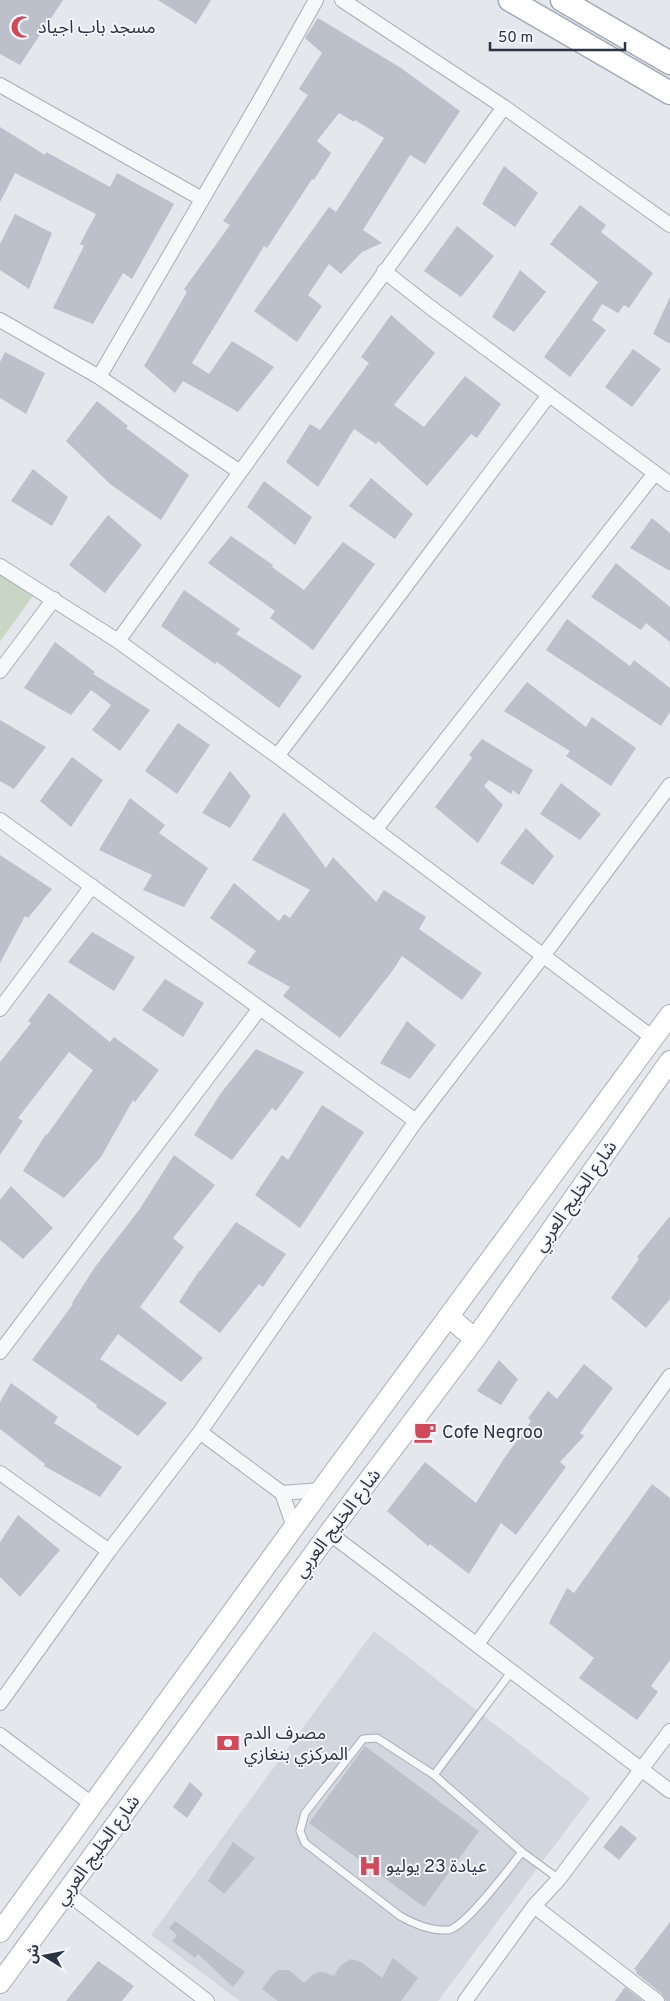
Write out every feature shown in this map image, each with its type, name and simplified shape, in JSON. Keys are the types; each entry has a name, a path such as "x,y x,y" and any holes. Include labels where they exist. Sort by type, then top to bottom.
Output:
{"main road":[{"path":"510,0 670,93"},
{"path":"562,0 670,63"},
{"name":"شارع الخليج العربي","path":"0,1932 321,1490 670,1015"},
{"name":"شارع الخليج العربي","path":"0,1983 329,1533 475,1339 670,1061"},
{"path":"449,1317 475,1339"}],"street":[{"path":"99,377 316,0"},
{"path":"342,0 504,107 670,225"},
{"path":"0,85 202,199"},
{"path":"118,641 384,270 504,107"},
{"path":"384,270 670,484"},
{"path":"0,320 99,377 240,472"},
{"path":"277,756 418,572 549,395"},
{"path":"375,830 655,473"},
{"path":"0,566 118,641 277,756 653,1038"},
{"path":"0,670 54,599"},
{"path":"0,1703 109,1551 200,1432 416,1121 543,956 670,785"},
{"path":"0,820 416,1121"},
{"path":"0,1009 92,886"},
{"path":"0,1352 260,1008"},
{"path":"477,1644 670,1376"},
{"path":"200,1432 282,1493 294,1527"},
{"path":"0,1473 109,1551"},
{"path":"282,1493 321,1490"},
{"path":"329,1533 670,1791"},
{"path":"465,2001 534,1906 559,1879 670,1731"},
{"path":"0,1735 93,1805"},
{"path":"66,1892 207,2001"},
{"path":"534,1906 657,2001"}],"lane":[{"path":"434,1775 512,1670"},
{"path":"522,1852 487,1897 459,1925 450,1930 414,1924 400,1916 305,1843 300,1831 305,1813 363,1739 377,1738 434,1775 522,1852 559,1879"}],"shaded area":[{"name":"عيادة 23 يوليو","path":"374,1631 590,1798 438,2001 240,2001 151,1935"}],"green space":[{"path":"0,575 33,596 0,641"}],"building":[{"name":"مسجد باب اجياد","path":"0,0 63,0 20,65 0,54"},
{"path":"158,0 211,0 196,24"},
{"path":"318,18 401,68 460,111 425,164 410,155 363,230 382,243 362,252 341,274 329,264 308,295 322,306 297,342 254,311 329,207 336,212 384,138 355,120 354,122 339,113 317,141 331,153 267,248 264,246 192,363 209,374 232,341 274,367 238,412 183,381 175,393 144,366 187,292 184,289 230,225 223,221 308,95 299,89 322,53 305,38"},
{"path":"0,127 45,155 46,152 110,187 117,173 174,204 132,279 123,273 93,324 53,308 84,246 80,244 96,214 15,173 0,202"},
{"path":"504,166 538,193 515,227 482,204"},
{"path":"580,205 606,225 601,232 653,273 629,308 624,305 618,313 602,304 592,320 606,330 570,377 544,357 598,282 550,244"},
{"path":"15,214 52,233 29,289 0,270 0,244"},
{"path":"457,226 494,256 461,297 424,271"},
{"path":"520,270 546,292 514,332 492,317"},
{"path":"670,297 670,344 653,334"},
{"path":"391,315 435,353 394,405 424,427 465,376 501,404 477,438 471,434 427,486 378,441 376,444 354,429 318,487 286,462 310,424 320,430 369,363 361,357"},
{"path":"633,349 661,369 632,407 605,387"},
{"path":"5,352 45,373 26,414 0,398 0,362"},
{"path":"97,401 128,426 126,428 189,475 161,520 110,484 66,441"},
{"path":"33,469 68,497 52,526 11,501"},
{"path":"371,478 413,514 395,539 349,506"},
{"path":"264,481 312,517 295,545 247,507"},
{"path":"108,515 142,545 105,593 69,565"},
{"path":"652,518 670,533 670,571 630,548"},
{"path":"231,536 273,565 272,567 304,590 343,542 375,564 313,650 270,618 275,611 208,563"},
{"path":"616,563 670,607 670,642 646,623 641,630 591,597"},
{"path":"184,590 240,629 236,634 302,676 279,708 217,662 215,664 161,626"},
{"path":"567,619 630,666 634,660 670,688 670,712 661,726 546,650"},
{"path":"55,642 95,672 93,674 150,710 120,751 92,730 111,705 91,690 71,715 24,688"},
{"path":"527,682 586,727 592,717 636,748 611,786 566,756 570,751 504,711"},
{"path":"0,720 46,747 14,789 0,781"},
{"path":"178,723 210,745 177,794 145,771"},
{"path":"482,739 533,770 519,795 513,790 511,794 489,780 484,786 503,805 478,843 435,807 472,758 469,755"},
{"path":"72,757 103,780 71,827 40,801"},
{"path":"230,771 251,796 230,828 202,813"},
{"path":"561,783 601,814 580,840 540,814"},
{"path":"130,798 165,825 159,833 208,868 184,907 143,890 152,875 99,850"},
{"path":"284,812 326,868 333,857 376,902 384,890 426,917 419,929 482,973 462,1000 402,956 340,1038 283,996 290,987 247,963 256,951 210,918 234,883 279,921 284,914 290,918 310,890 252,860"},
{"path":"526,828 554,856 533,885 500,863"},
{"path":"0,855 52,889 28,918 25,916 0,963"},
{"path":"92,932 135,957 114,991 68,962"},
{"path":"165,979 204,1003 183,1037 142,1010"},
{"path":"49,993 110,1042 114,1037 159,1070 135,1102 133,1100 101,1157 64,1198 23,1171 46,1134 93,1070 69,1052 18,1118 23,1121 0,1155 0,1062 31,1023 28,1021"},
{"path":"407,1021 436,1045 410,1079 380,1063"},
{"path":"256,1049 304,1072 276,1111 272,1108 232,1160 194,1135 221,1093"},
{"path":"322,1105 364,1132 300,1228 255,1195 282,1155 288,1160"},
{"path":"174,1155 215,1185 173,1238 184,1247 140,1307 203,1358 181,1382 118,1334 100,1359 167,1403 138,1436 32,1360 73,1304 95,1267 139,1210"},
{"path":"11,1186 53,1228 23,1259 0,1240 0,1200"},
{"path":"670,1216 670,1299 646,1328 611,1298 639,1259 637,1257"},
{"path":"236,1222 286,1254 263,1287 259,1284 220,1333 179,1302 199,1271"},
{"path":"499,1360 518,1379 501,1405 477,1391"},
{"path":"584,1364 613,1388 580,1433 584,1436 560,1462 566,1467 516,1535 501,1523 469,1574 430,1544 428,1546 387,1511 425,1462 476,1503 503,1460 531,1421 528,1418 548,1391 557,1399"},
{"path":"11,1383 58,1417 54,1423 122,1467 100,1497 44,1466 45,1464 0,1429 0,1402"},
{"path":"652,1484 670,1498 670,1660 651,1686 658,1692 637,1720 579,1678 594,1658 549,1623 567,1588 574,1593"},
{"path":"18,1515 60,1550 20,1597 0,1577 0,1542"},
{"path":"365,1746 479,1831 424,1907 309,1823"},
{"path":"190,1782 203,1794 187,1818 173,1807"},
{"path":"621,1825 637,1838 619,1860 603,1847"},
{"path":"233,1842 255,1858 224,1894 208,1881"},
{"path":"175,1921 245,1972 233,1987 198,1954 195,1958 172,1941 177,1935 169,1928"},
{"path":"670,1922 670,2001 666,2001 662,1994 636,1973 637,1971 634,1969"},
{"path":"393,1958 418,1978 401,2001 278,2001 262,1989 274,1973 279,1970 289,1970 304,1983 318,1972 334,1976 341,1965 351,1959 361,1962 382,1978"},
{"path":"98,1961 134,1986 122,2001 66,2001"},
{"path":"625,1987 643,2001 615,2001"}],"place":[{"name":"مسجد باب اجياد","path":"22,27"},
{"name":"Cofe Negroo","path":"425,1432"},
{"name":"مصرف الدم المركزي بنغازي","path":"228,1743"},
{"name":"عيادة 23 يوليو","path":"370,1866"}]}
